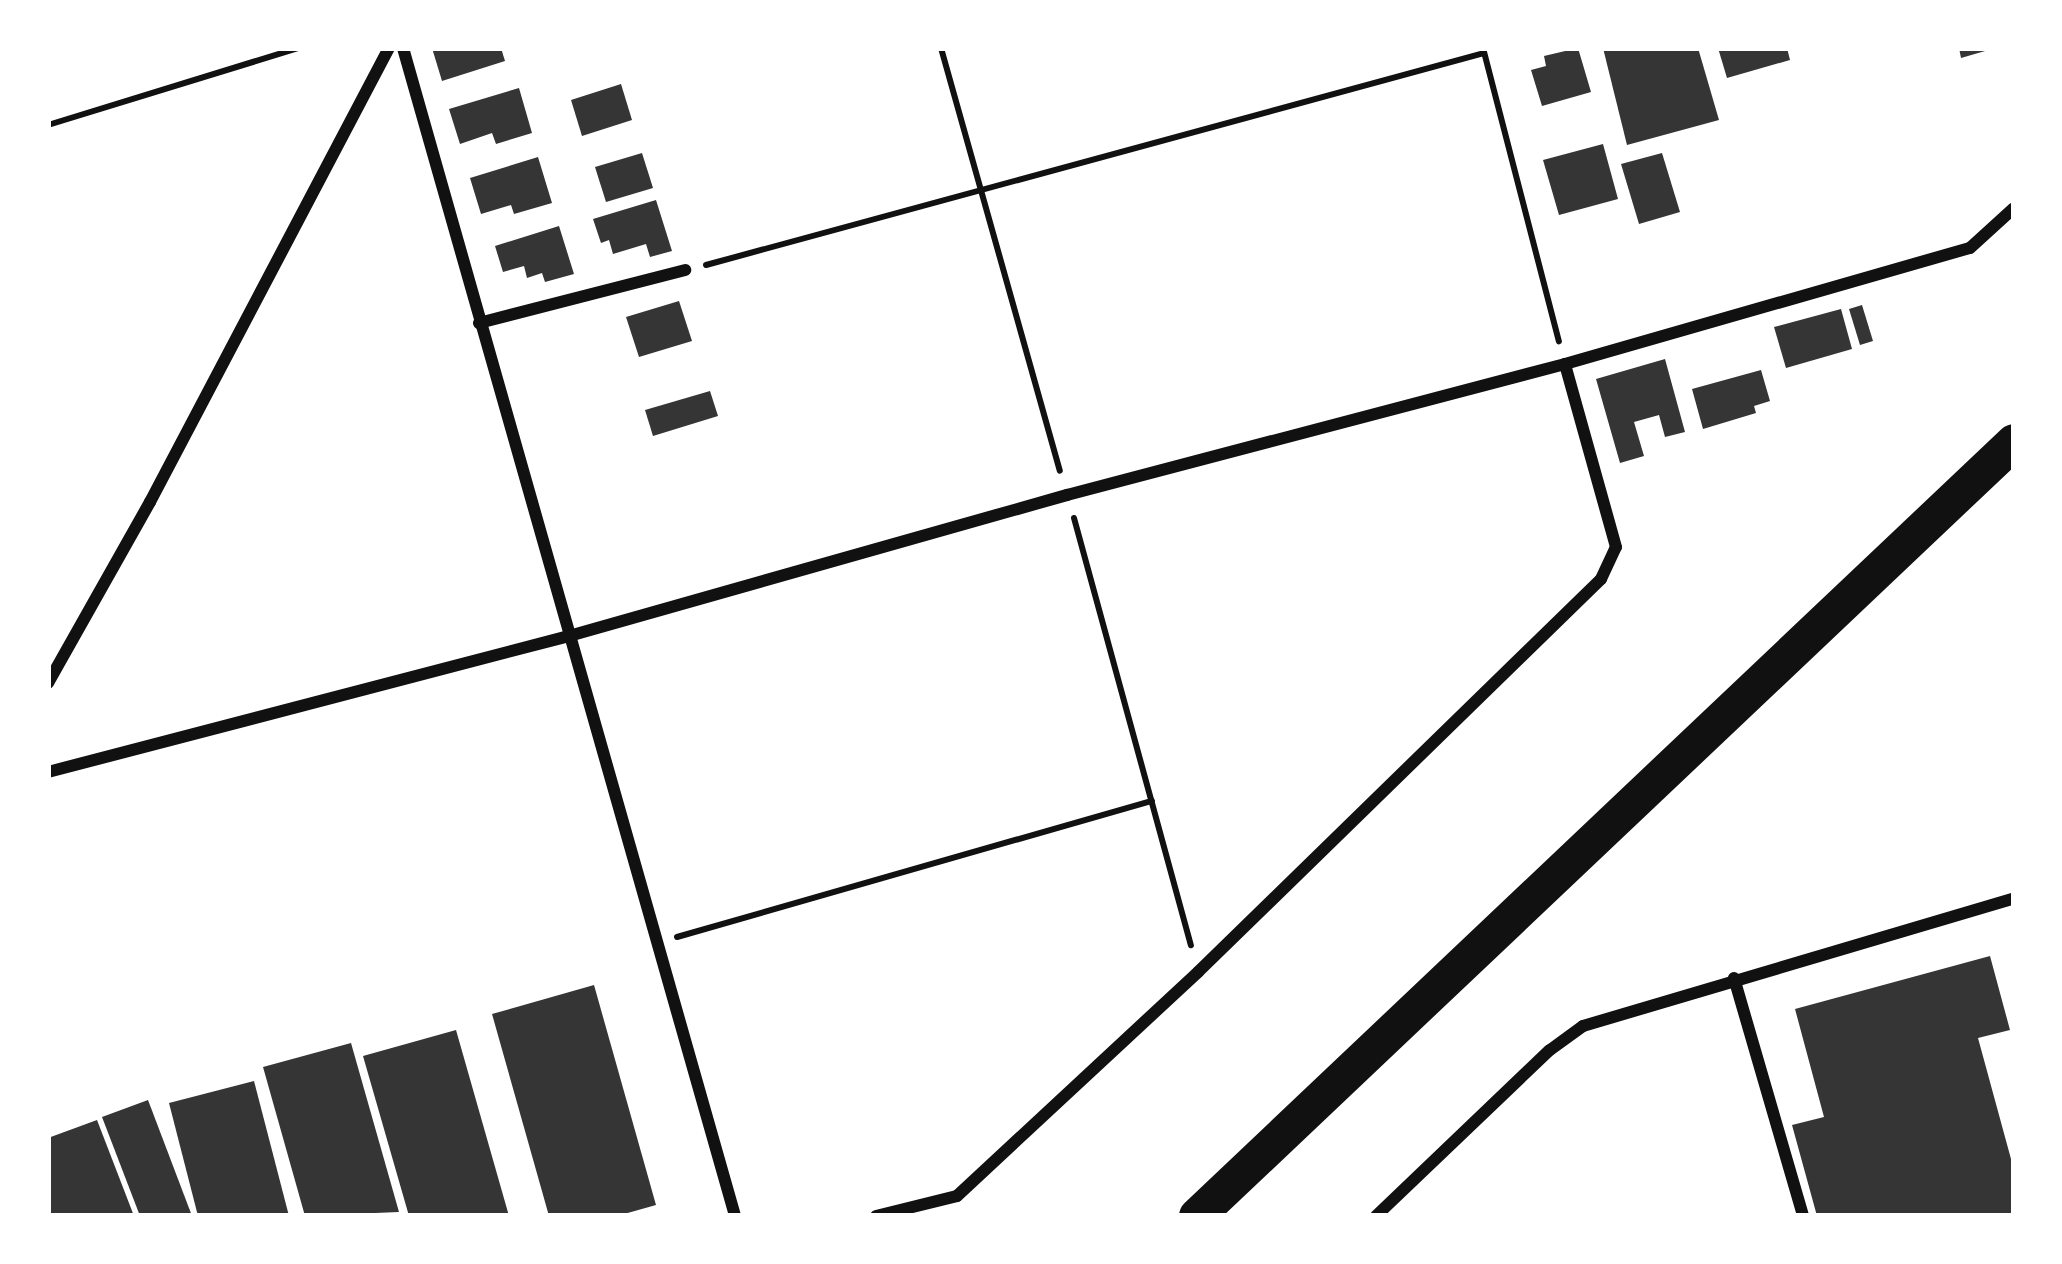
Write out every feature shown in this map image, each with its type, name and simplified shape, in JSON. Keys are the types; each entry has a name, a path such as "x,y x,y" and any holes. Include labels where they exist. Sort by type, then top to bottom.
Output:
{"highway":[{"path":"1197,1216 2014,442"}],"street":[{"path":"48,683 150,502 389,48"},
{"path":"403,48 735,1216"},
{"path":"48,772 569,636 1970,248 2014,208"},
{"path":"479,323 686,270"},
{"path":"876,1216 957,1196 1198,972 1601,579 1616,547 1564,364"},
{"path":"1376,1216 1550,1050 1583,1026 2014,898"},
{"path":"1734,978 1803,1216"}],"path":[{"path":"48,125 299,48"},
{"path":"686,270 1484,50 1564,364"},
{"path":"658,942 1152,801"}],"building":[{"path":"432,48 501,48 505,61 442,81"},
{"path":"1578,48 1591,92 1542,106 1531,70 1546,66 1544,56"},
{"path":"1603,48 1698,48 1719,120 1627,145"},
{"path":"1718,48 1787,48 1790,60 1727,78"},
{"path":"1959,48 1991,48 1992,49 1961,58"},
{"path":"621,84 632,120 582,136 571,100"},
{"path":"519,88 532,133 496,144 492,133 460,144 449,109"},
{"path":"1603,144 1618,199 1559,215 1543,160"},
{"path":"642,153 653,188 606,202 595,167"},
{"path":"1662,153 1680,212 1639,224 1621,164"},
{"path":"538,157 552,203 514,214 511,205 481,214 470,178"},
{"path":"656,200 672,251 650,257 646,244 613,254 609,240 601,243 593,219"},
{"path":"559,226 574,274 545,282 542,273 527,278 524,266 503,272 495,246"},
{"path":"679,301 692,341 639,357 626,317"},
{"path":"1862,305 1873,341 1860,345 1849,309"},
{"path":"1841,309 1852,349 1786,368 1774,327"},
{"path":"1665,359 1685,432 1665,437 1659,415 1634,422 1644,456 1620,463 1596,379"},
{"path":"1761,370 1770,401 1754,406 1756,413 1703,429 1692,389"},
{"path":"710,391 718,416 653,436 645,410"},
{"path":"1990,956 2010,1030 1978,1038 2014,1170 2014,1216 1817,1216 1792,1125 1824,1117 1795,1009"},
{"path":"594,985 656,1205 617,1216 549,1216 492,1014"},
{"path":"456,1030 509,1216 409,1216 363,1056"},
{"path":"351,1043 399,1212 305,1216 263,1067"},
{"path":"254,1081 289,1216 198,1216 169,1103"},
{"path":"148,1100 192,1216 140,1216 102,1117"},
{"path":"97,1120 134,1216 51,1216 48,1138"}]}
